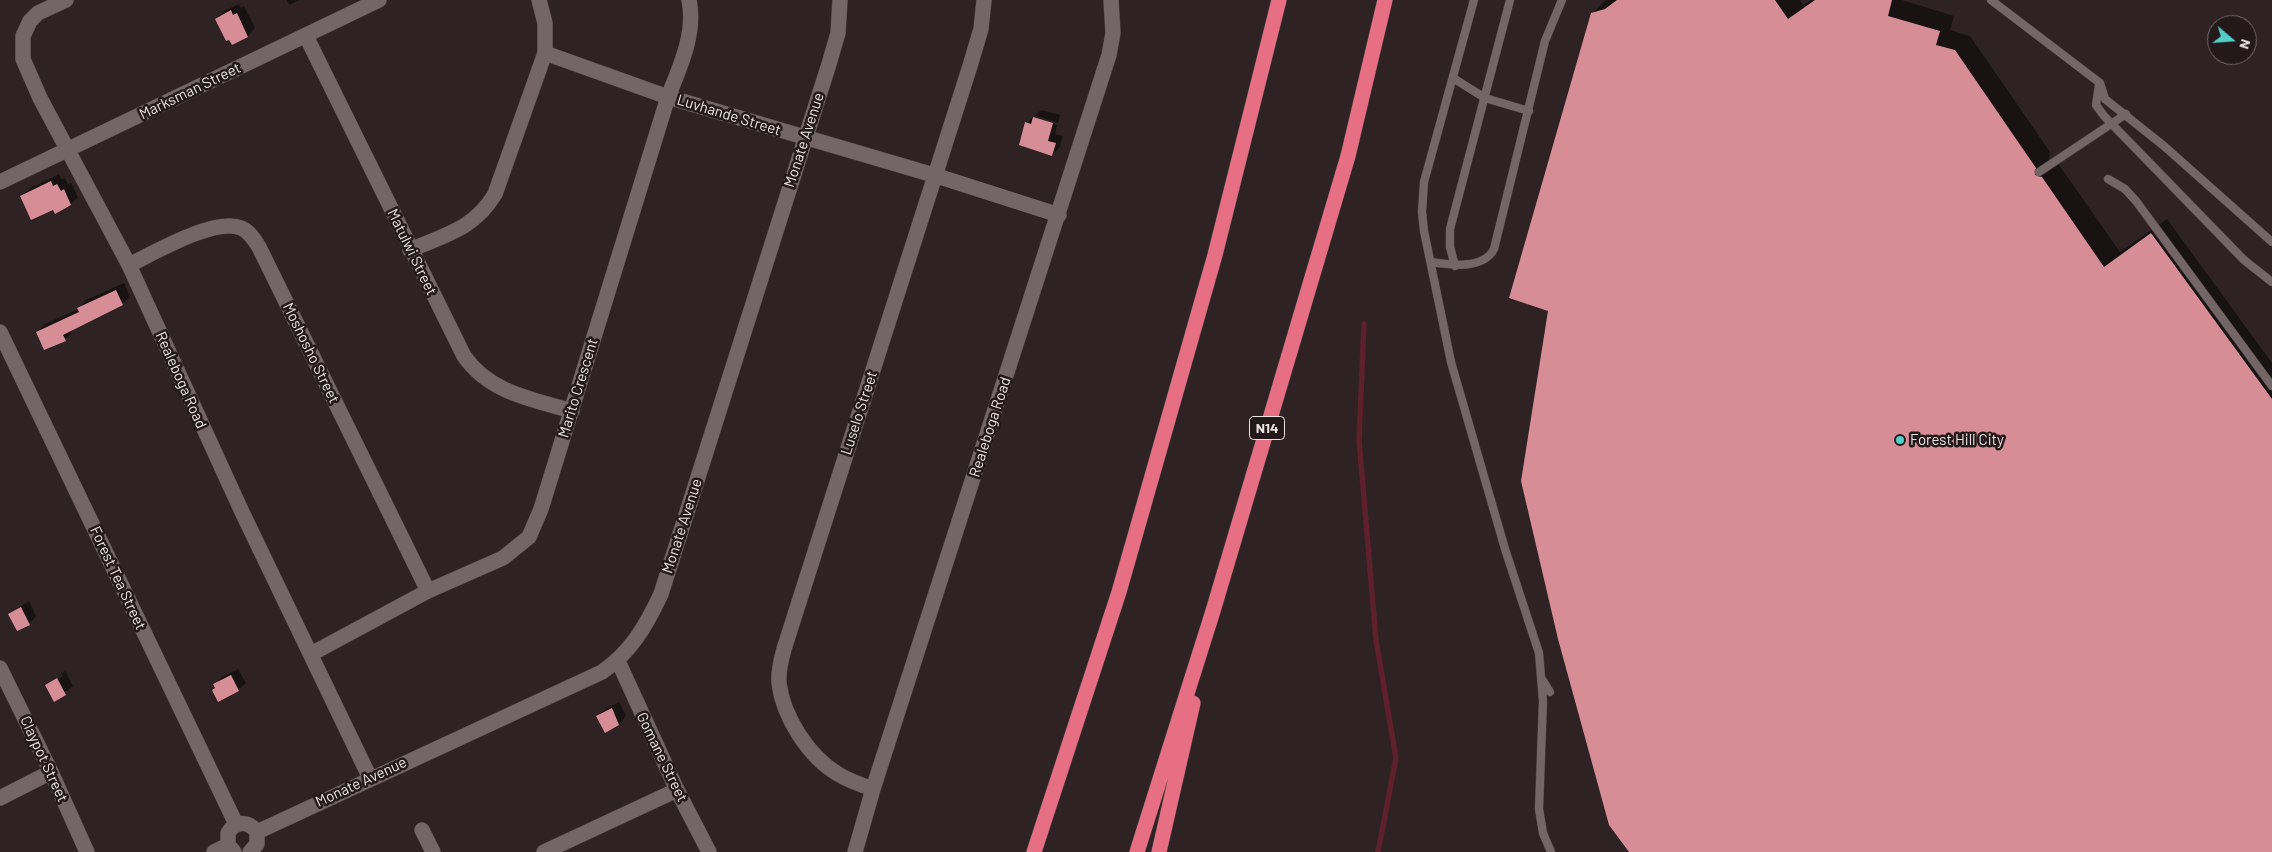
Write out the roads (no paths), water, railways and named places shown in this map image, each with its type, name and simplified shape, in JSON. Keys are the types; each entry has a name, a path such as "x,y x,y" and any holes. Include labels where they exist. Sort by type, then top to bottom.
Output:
{"highway":[{"path":"1034,852 1122,583 1215,255 1279,0"},
{"name":"N14","path":"1138,852 1213,610 1348,156 1385,0"},
{"path":"1160,852 1213,610"}],"street":[{"name":"Realeboga Road","path":"66,0 38,13 30,21 23,36 21,49 23,58 40,98 129,265 238,504 370,778"},
{"name":"Marksman Street","path":"0,182 379,0"},
{"path":"410,250 467,226 484,212 495,194 545,53 545,22 539,0"},
{"name":"Marito Crescent","path":"311,654 428,591 504,558 529,536 541,509 689,34 691,11 689,0"},
{"name":"Monate Avenue","path":"257,832 602,672 618,661 638,638 661,594 838,33 840,0"},
{"name":"Luselo Street","path":"874,789 837,774 811,750 798,732 783,698 779,683 780,667 784,649 937,176 981,29 984,0"},
{"name":"Realeboga Road","path":"855,852 1109,55 1113,33 1111,0"},
{"name":"Matulwi Street","path":"306,36 464,356 474,370 500,388 572,411"},
{"name":"Luvhande Street","path":"545,53 668,97 937,176 1059,215"},
{"name":"Moshosho Street","path":"129,265 208,229 232,226 248,232 259,247 428,591"},
{"name":"Forest Tea Street","path":"0,332 236,824"},
{"name":"Gomane Street","path":"618,661 677,790 709,852"},
{"name":"Claypot Street","path":"0,668 51,772 87,852"},
{"path":"0,798 51,772"},
{"path":"553,850 677,790"},
{"path":"214,852 231,849 228,833 236,824 248,824 257,832 257,844 250,852"},
{"path":"422,830 433,852"}],"lane":[{"path":"1474,0 1422,195 1424,231 1451,362 1504,549 1538,654 1542,724 1539,809 1548,850"},
{"path":"1455,266 1450,248 1450,229 1510,0"},
{"path":"1431,262 1455,266 1488,258 1494,250 1546,41 1562,0"},
{"path":"1991,0 2100,83 2105,99 2126,114 2272,242"},
{"path":"1453,78 1485,98 1529,111"},
{"path":"2100,83 2096,104 2111,124 2244,260 2272,282"},
{"path":"2038,172 2126,114"},
{"path":"2108,179 2125,189 2136,201 2272,386"},
{"path":"1540,675 1550,692"}],"waterway":[{"path":"1364,324 1359,440 1376,640 1396,758 1378,852"}],"place":[{"name":"Forest Hill City","path":"1900,440"}]}
